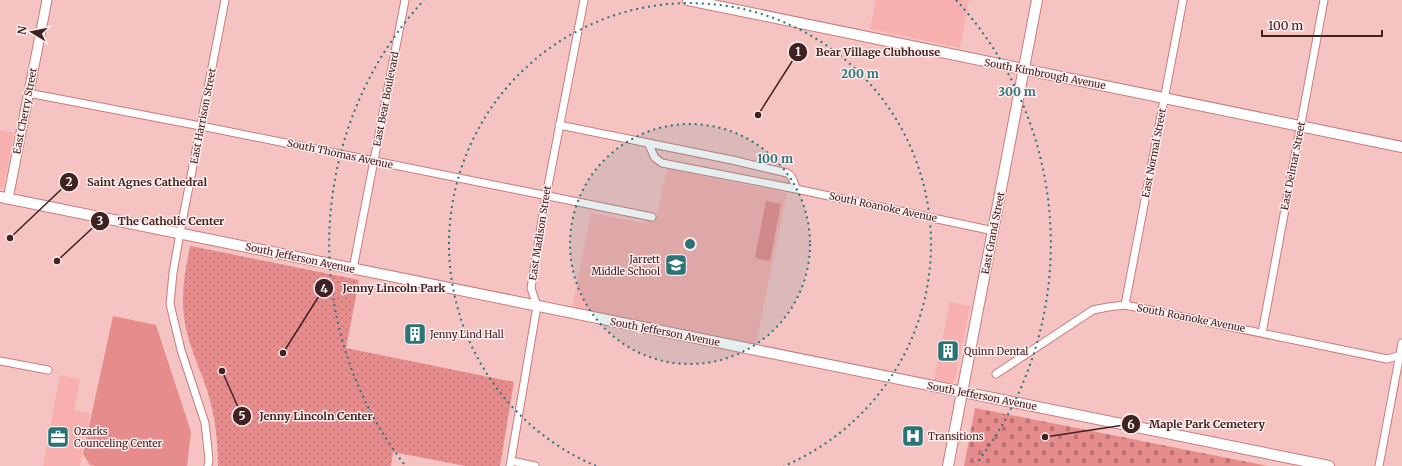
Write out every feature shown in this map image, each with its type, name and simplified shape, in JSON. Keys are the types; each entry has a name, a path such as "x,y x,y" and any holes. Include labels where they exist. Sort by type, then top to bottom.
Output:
{"main road":[{"name":"South Kimbrough Avenue","path":"688,0 1402,147"},
{"name":"East Grand Street","path":"948,466 1037,0"},
{"name":"South Jefferson Avenue","path":"4,198 1329,466"}],"street":[{"name":"East Cherry Street","path":"4,198 47,0"},
{"name":"East Harrison Street","path":"208,466 209,459 205,423 181,350 170,304 173,272 180,233 225,0"},
{"name":"East Bear Boulevard","path":"353,269 405,0"},
{"name":"East Madison Street","path":"510,464 537,306 531,288 559,125 584,0"},
{"name":"East Normal Street","path":"1125,305 1183,0"},
{"name":"East Delmar Street","path":"1262,333 1324,0"},
{"name":"South Thomas Avenue","path":"28,93 201,126 652,217"},
{"path":"559,125 648,142 787,173 794,181 796,189"},
{"name":"South Roanoke Avenue","path":"648,142 655,158 662,163 796,189 994,231"},
{"name":"South Roanoke Avenue","path":"996,374 1093,310 1125,305 1387,359 1401,355"},
{"path":"1379,466 1401,355 1402,343"},
{"path":"0,361 48,370"},
{"path":"510,464 535,466"}],"shaded area":[{"path":"876,0 969,0 960,48 870,29"},
{"path":"0,130 14,133 4,185 3,188 0,189"},
{"name":"Jarrett Middle School","path":"667,169 787,193 756,344 572,307 591,213 642,223 656,217"},
{"path":"950,302 970,306 955,380 953,383 934,380"},
{"path":"60,375 80,379 74,410 90,413 80,466 43,466"}],"green space":[{"path":"766,201 781,204 770,261 755,258"},
{"path":"191,246 359,280 346,348 514,382 500,466 465,466 393,452 391,466 218,466 217,437 212,409 207,390 190,345 184,317 184,282"},
{"path":"113,316 156,325 191,432 187,466 95,466 90,465 83,454"},
{"path":"975,408 1268,466 964,466"}],"place":[{"name":"Bear Village Clubhouse","path":"758,115"},
{"name":"Saint Agnes Cathedral","path":"10,238"},
{"name":"The Catholic Center","path":"57,261"},
{"name":"Jarrett Middle School","path":"676,265"},
{"name":"Jenny Lind Hall","path":"415,334"},
{"name":"Quinn Dental","path":"948,351"},
{"name":"Jenny Lincoln Park","path":"283,353"},
{"name":"Jenny Lincoln Center","path":"222,371"},
{"name":"Transitions","path":"913,436"},
{"name":"Ozarks Counceling Center","path":"58,437"},
{"name":"Maple Park Cemetery","path":"1045,437"}]}
